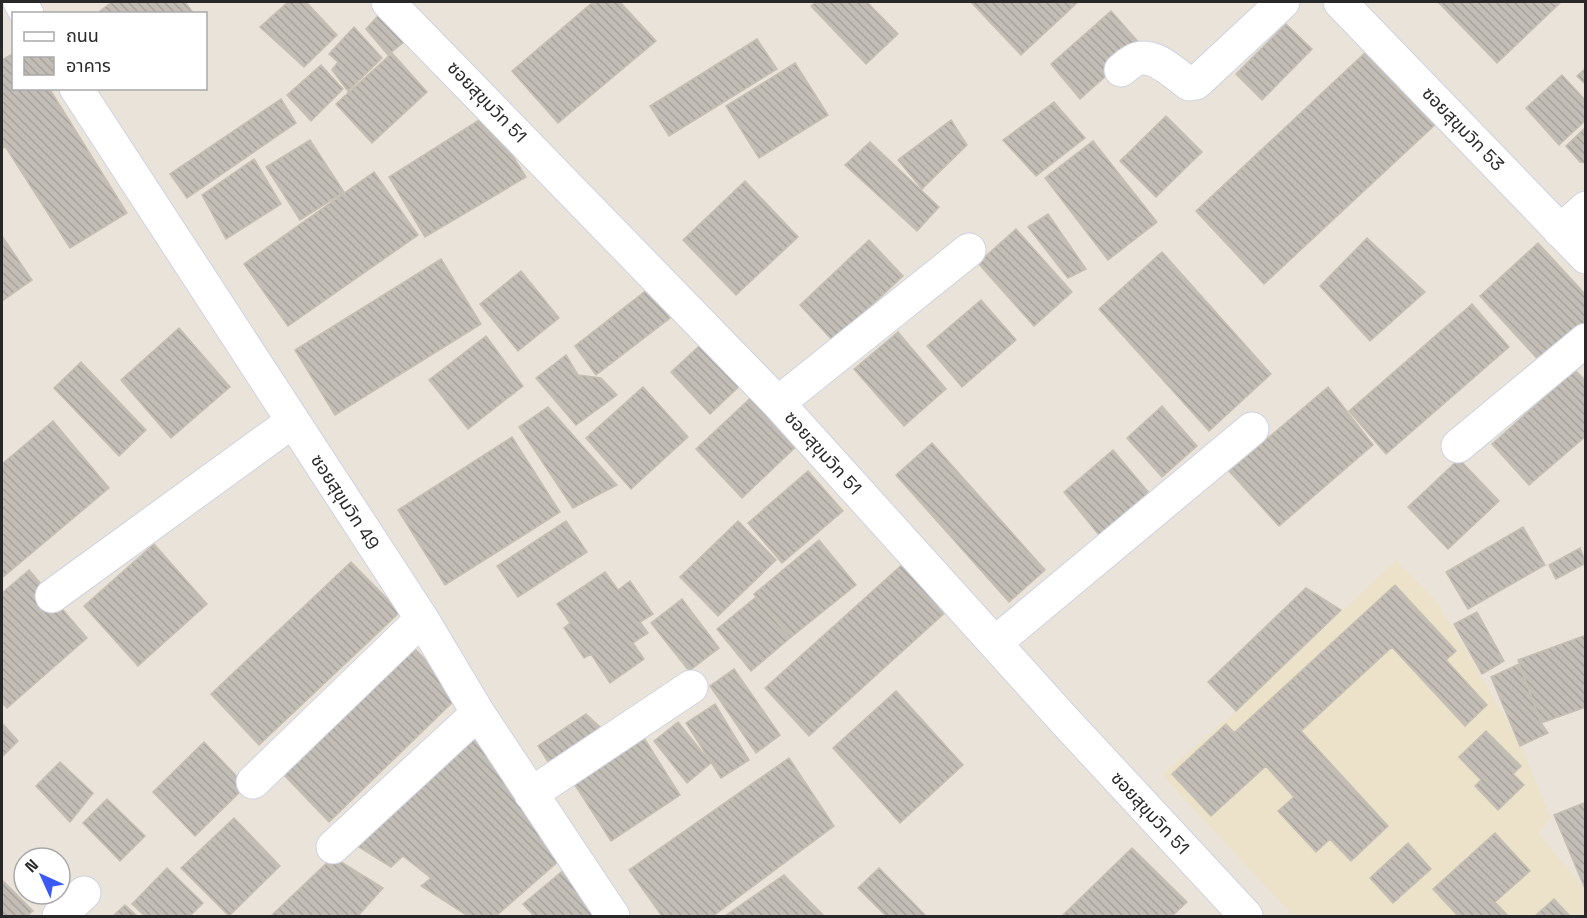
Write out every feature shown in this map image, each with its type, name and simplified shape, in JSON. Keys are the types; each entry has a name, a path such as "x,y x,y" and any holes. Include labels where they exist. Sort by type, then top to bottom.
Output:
{"street":[{"path":"2,6 9,2"},
{"name":"ซอยสุขุมวิท 51","path":"388,2 778,403 1246,916"},
{"path":"1121,70 1134,59 1146,57 1157,61 1189,84 1196,83 1283,2"},
{"name":"ซอยสุขุมวิท 53","path":"1340,2 1586,257"},
{"name":"ซอยสุขุมวิท 49","path":"77,90 422,619 478,713 613,916"},
{"path":"1560,231 1586,208"},
{"path":"778,403 969,250"},
{"path":"1458,446 1586,340"},
{"path":"52,596 292,421"},
{"path":"995,643 1252,429"},
{"path":"253,782 422,619"},
{"path":"531,794 691,687"},
{"path":"333,847 478,713"},
{"path":"59,916 84,893"}],"shaded area":[{"path":"1396,560 1437,602 1518,739 1551,818 1538,833 1585,889 1585,916 1293,916 1162,775 1236,711"}],"building":[{"path":"112,2 185,2 192,12 101,12"},
{"path":"288,2 306,2 337,35 304,67 260,27"},
{"path":"593,2 620,2 656,41 558,123 512,71"},
{"path":"816,2 867,2 898,34 866,64 811,6"},
{"path":"971,2 1078,2 1021,55"},
{"path":"1438,2 1561,2 1497,63"},
{"path":"384,9 410,37 388,55 366,29"},
{"path":"1111,11 1141,45 1080,99 1051,64"},
{"path":"1286,24 1312,49 1262,100 1236,74"},
{"path":"354,27 382,58 348,91 332,70 338,62 329,54"},
{"path":"757,39 777,69 669,136 650,106"},
{"path":"1369,49 1438,122 1264,284 1196,211"},
{"path":"392,53 427,92 372,143 336,104"},
{"path":"12,54 12,90 50,90 127,213 70,248 5,146 2,149 2,60"},
{"path":"795,63 828,115 759,158 726,106"},
{"path":"321,65 343,89 311,121 287,95"},
{"path":"1586,68 1586,85 1577,76"},
{"path":"1562,75 1586,101 1586,120 1559,145 1526,108"},
{"path":"281,99 296,123 187,198 170,174"},
{"path":"1054,102 1085,138 1036,176 1003,140"},
{"path":"487,115 526,177 425,237 389,177"},
{"path":"1166,116 1202,152 1156,197 1120,161"},
{"path":"951,120 967,145 922,189 898,160"},
{"path":"1586,127 1586,163 1580,162 1566,146"},
{"path":"310,140 344,192 300,220 266,167"},
{"path":"1093,141 1157,222 1108,260 1045,178"},
{"path":"870,142 939,207 917,231 845,165"},
{"path":"254,159 281,204 226,239 202,195"},
{"path":"374,172 418,235 288,326 244,264"},
{"path":"745,181 798,237 736,295 683,240"},
{"path":"1048,214 1086,269 1068,278 1028,227"},
{"path":"1016,229 1072,292 1034,326 978,263"},
{"path":"2,236 32,280 2,301"},
{"path":"1367,238 1425,292 1370,341 1320,286"},
{"path":"869,240 903,276 833,341 800,305"},
{"path":"1538,243 1586,295 1586,325 1543,365 1480,296"},
{"path":"1162,252 1271,374 1209,431 1099,309"},
{"path":"441,259 481,324 335,415 295,350"},
{"path":"521,271 559,318 518,351 480,304"},
{"path":"648,289 670,318 596,375 575,346"},
{"path":"981,300 1016,340 962,387 927,346"},
{"path":"1472,304 1509,347 1386,454 1349,411"},
{"path":"179,328 230,387 171,438 121,380"},
{"path":"898,332 946,389 904,426 854,369"},
{"path":"486,336 523,386 468,429 429,380"},
{"path":"709,337 747,379 710,414 671,372"},
{"path":"566,355 578,375 601,378 617,395 576,425 536,378"},
{"path":"81,362 146,430 119,456 54,388"},
{"path":"1575,370 1586,381 1586,436 1529,485 1492,444"},
{"path":"643,387 688,437 631,489 586,438"},
{"path":"1328,387 1373,445 1279,526 1229,471"},
{"path":"759,390 805,438 742,498 696,449"},
{"path":"1162,406 1197,446 1162,477 1127,438"},
{"path":"548,407 617,485 573,508 519,427"},
{"path":"53,421 109,488 2,578 2,464"},
{"path":"512,437 560,512 445,585 398,510"},
{"path":"932,443 1045,570 1009,602 896,475"},
{"path":"1113,450 1149,493 1099,535 1064,492"},
{"path":"1459,459 1499,501 1448,549 1408,507"},
{"path":"808,471 843,511 782,563 748,523"},
{"path":"566,521 587,552 518,597 497,566"},
{"path":"738,521 776,560 718,616 680,577"},
{"path":"1523,527 1545,565 1468,609 1446,572"},
{"path":"819,540 856,585 790,638 754,594"},
{"path":"154,544 207,604 138,666 84,606"},
{"path":"1580,548 1586,563 1556,579 1549,565"},
{"path":"351,562 400,612 259,745 211,694"},
{"path":"905,562 948,610 809,736 765,688"},
{"path":"29,570 87,638 7,708 2,703 2,593"},
{"path":"605,572 618,590 630,581 653,614 640,622 648,633 633,643 644,659 610,683 591,654 584,658 564,628 570,623 557,604"},
{"path":"1395,585 1456,651 1446,660 1487,705 1465,726 1392,647 1301,731 1388,826 1351,861 1330,839 1316,852 1278,811 1294,797 1235,732"},
{"path":"1306,588 1341,610 1236,711 1208,682"},
{"path":"756,597 790,638 751,671 717,629"},
{"path":"682,599 719,648 689,671 651,623"},
{"path":"1477,612 1504,661 1482,674 1454,624"},
{"path":"1586,635 1586,707 1541,723 1518,660"},
{"path":"413,647 460,695 329,822 283,774"},
{"path":"1519,664 1541,723 1548,733 1520,746 1491,677"},
{"path":"734,669 780,735 756,753 710,686"},
{"path":"896,691 963,765 900,823 833,748"},
{"path":"715,704 749,760 721,778 686,723"},
{"path":"586,714 611,737 556,774 538,746"},
{"path":"678,722 711,763 687,783 654,741"},
{"path":"2,723 18,741 2,757"},
{"path":"1226,724 1266,766 1211,816 1172,774"},
{"path":"1486,731 1521,766 1513,774 1524,785 1498,810 1475,786 1481,780 1459,757"},
{"path":"478,733 562,858 496,916 468,916 421,886 431,878 403,856 391,867 354,844"},
{"path":"644,738 680,795 611,841 573,782"},
{"path":"204,742 246,786 195,836 153,792"},
{"path":"789,758 834,826 713,916 662,916 629,870"},
{"path":"60,762 93,793 70,822 36,786"},
{"path":"107,799 145,836 120,861 83,823"},
{"path":"1586,802 1586,891 1554,815"},
{"path":"234,818 280,866 229,916 181,868"},
{"path":"1495,833 1530,871 1495,902 1508,916 1458,916 1433,889"},
{"path":"1408,843 1431,869 1393,903 1370,878"},
{"path":"1132,848 1187,902 1172,916 1062,916"},
{"path":"333,857 383,888 358,916 271,916"},
{"path":"167,868 203,903 190,916 145,916 132,904"},
{"path":"566,868 604,916 534,916 523,904"},
{"path":"879,868 925,915 886,916 858,888"},
{"path":"784,875 824,916 725,916"},
{"path":"2,880 12,890 12,906 28,906 33,911 27,916 2,916"},
{"path":"1554,899 1570,916 1535,916"},
{"path":"125,905 137,916 113,916"}]}
